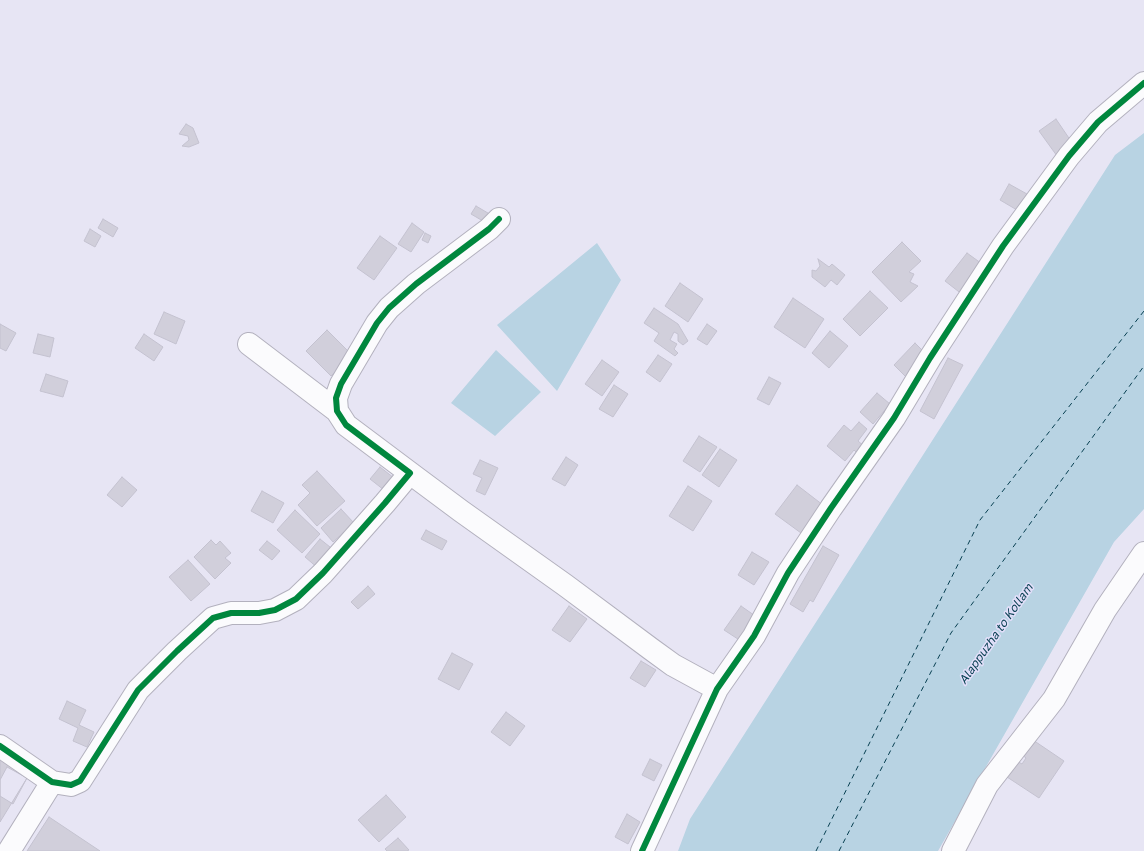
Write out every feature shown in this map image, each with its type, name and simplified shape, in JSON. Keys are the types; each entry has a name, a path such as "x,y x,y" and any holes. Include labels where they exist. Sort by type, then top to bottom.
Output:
{"street":[{"path":"642,851 717,690 754,636 788,573 894,418 930,358 1003,246 1069,156 1098,122 1144,83"},
{"path":"337,411 336,398 341,384 377,323 389,308 416,284 489,229 499,219"},
{"path":"250,344 337,411 346,425 410,473 651,649 688,674 717,690"},
{"path":"0,746 52,782 71,785 80,780 138,690 213,618 231,613 259,613 275,610 296,599 323,573 410,473"},
{"path":"953,851 987,785 1054,699 1105,610 1144,553"},
{"path":"9,851 52,782"}],"water":[{"name":"Alappuzha to Kollam","path":"1144,133 1144,509 1114,542 938,851 678,851 690,819 1115,155"},
{"path":"597,243 621,280 557,391 497,325"},
{"path":"496,350 541,392 495,436 451,403"}],"building":[{"path":"1056,119 1073,144 1057,156 1039,131"},
{"path":"186,124 193,128 199,143 189,147 182,146 189,140 188,136 179,134"},
{"path":"1009,184 1027,194 1017,210 1000,200"},
{"path":"476,206 493,216 488,224 471,214"},
{"path":"103,219 118,228 113,237 98,228"},
{"path":"412,223 424,232 411,252 398,244"},
{"path":"90,229 101,236 95,247 84,241"},
{"path":"425,233 431,236 428,243 422,240"},
{"path":"380,236 397,248 374,280 357,268"},
{"path":"902,242 921,261 909,272 914,274 910,282 918,286 901,302 872,272"},
{"path":"967,253 985,266 963,295 945,281"},
{"path":"818,259 829,267 832,264 845,275 837,285 831,280 825,287 812,277 812,270 816,271 820,266"},
{"path":"680,283 703,299 688,322 665,306"},
{"path":"870,291 888,308 860,336 843,319"},
{"path":"793,298 824,319 805,348 774,327"},
{"path":"654,308 678,324 688,341 683,345 678,341 678,334 674,332 670,340 677,344 674,349 678,353 675,356 654,341 659,333 644,323"},
{"path":"164,312 185,321 176,344 154,334"},
{"path":"0,324 16,333 6,351 0,348"},
{"path":"707,324 717,331 707,345 697,339"},
{"path":"327,330 352,355 331,376 306,351"},
{"path":"830,331 848,346 829,368 812,353"},
{"path":"38,334 54,338 50,357 33,353"},
{"path":"144,334 163,347 154,361 135,348"},
{"path":"915,343 928,356 907,378 894,365"},
{"path":"658,355 672,364 660,382 646,372"},
{"path":"948,358 963,365 934,419 920,411"},
{"path":"602,360 619,372 602,396 585,384"},
{"path":"46,374 68,381 63,397 40,391"},
{"path":"769,377 781,383 769,405 757,399"},
{"path":"614,385 628,394 613,417 599,409"},
{"path":"877,393 890,404 873,424 860,412"},
{"path":"859,422 867,429 858,441 864,446 858,454 854,450 845,461 827,446 844,425 851,431"},
{"path":"699,436 717,447 700,472 683,461"},
{"path":"720,449 737,460 719,487 702,475"},
{"path":"566,457 578,465 565,486 552,479"},
{"path":"480,460 498,468 485,495 476,491 482,478 473,474"},
{"path":"380,467 394,478 384,490 370,479"},
{"path":"317,471 345,501 317,526 298,505 310,493 302,485"},
{"path":"122,477 137,490 122,507 107,495"},
{"path":"797,485 823,505 801,533 775,514"},
{"path":"688,486 712,501 693,531 669,516"},
{"path":"262,491 284,503 273,523 251,511"},
{"path":"341,509 354,523 333,542 321,528"},
{"path":"295,510 320,534 302,553 277,530"},
{"path":"426,530 447,541 442,550 421,539"},
{"path":"320,539 335,551 319,569 305,557"},
{"path":"211,540 216,545 220,541 231,553 225,558 231,563 215,579 194,557"},
{"path":"267,541 280,551 272,560 259,550"},
{"path":"823,546 839,555 813,602 810,600 803,612 790,604"},
{"path":"752,552 769,562 754,585 738,575"},
{"path":"188,560 210,584 191,601 169,577"},
{"path":"368,586 375,594 358,609 351,602"},
{"path":"569,606 587,619 570,642 552,630"},
{"path":"741,606 761,620 744,643 724,630"},
{"path":"452,653 473,664 459,690 438,679"},
{"path":"641,661 656,670 645,687 630,678"},
{"path":"67,701 86,710 79,725 94,732 87,747 73,741 78,728 59,719"},
{"path":"506,712 525,726 510,746 491,732"},
{"path":"1030,738 1064,761 1039,798 1007,777 1017,761 1022,764 1026,758 1020,753"},
{"path":"0,759 27,778 0,822"},
{"path":"650,759 662,765 654,781 642,775"},
{"path":"7,767 27,778 13,804 0,796 0,780"},
{"path":"386,795 406,817 379,842 358,820"},
{"path":"627,814 640,822 628,844 615,837"},
{"path":"49,817 100,851 27,851"},
{"path":"398,838 409,850 387,851 385,849"}],"ferry route":[{"path":"816,851 980,520 1144,311"},
{"path":"839,851 951,633 1144,366"}],"cycle path":[{"path":"642,851 717,689 754,636 788,573 894,418 930,358 1003,246 1069,156 1098,122 1144,83"},
{"path":"0,746 52,782 71,785 80,781 138,690 213,618 231,613 259,613 275,610 296,599 323,573 410,473 346,425 337,411 336,398 341,384 377,323 389,308 416,284 489,229 499,219"}]}
